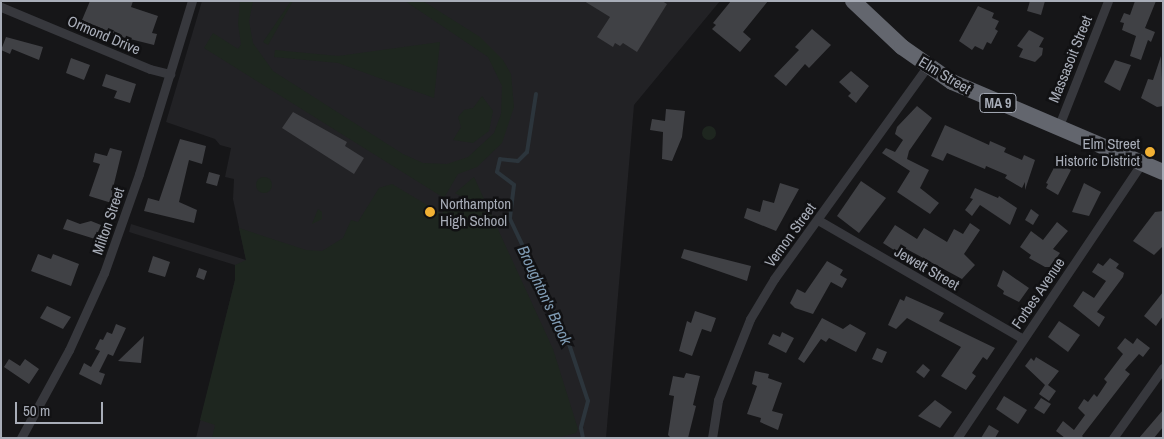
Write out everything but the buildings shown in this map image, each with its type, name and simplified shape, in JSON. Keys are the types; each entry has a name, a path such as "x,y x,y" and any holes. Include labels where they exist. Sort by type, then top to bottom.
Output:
{"highway":[{"name":"Elm Street","path":"853,1 927,67 952,82 1163,172"}],"street":[{"name":"Milton Street","path":"21,438 95,295 139,174 192,1"},
{"name":"Massasoit Street","path":"1058,128 1108,1"},
{"name":"Ormond Drive","path":"1,7 150,69 170,74"},
{"name":"Vernon Street","path":"712,438 718,400 750,319 927,67"},
{"name":"Forbes Avenue","path":"956,438 1142,163"},
{"name":"Jewett Street","path":"818,220 1023,339"},
{"path":"1113,438 1163,368"}],"shaded area":[{"name":"Northampton High School","path":"202,1 720,1 634,105 606,438 196,438 235,280 235,265 129,232 131,224 246,260 233,199 234,179 225,177 231,148 220,145 215,139 166,122"},
{"path":"240,1 253,1 249,21 253,43 273,71 403,154 423,163 447,164 468,157 494,133 501,114 502,86 488,57 405,1 423,1 480,37 503,60 511,74 514,107 502,143 477,167 458,174 444,198 204,48 213,33 238,49 241,44 238,24"},
{"path":"291,1 293,1 268,45 263,42"},
{"path":"440,42 434,98 338,63 274,57 275,50 338,56"},
{"path":"482,96 493,111 489,131 473,143 453,140 461,127 458,117 464,110 473,108"},
{"path":"709,126 714,128 716,133 714,138 709,140 704,138 702,133 704,128"},
{"path":"264,177 270,179 272,185 270,191 264,193 258,191 256,185 258,179"},
{"path":"474,177 553,349 578,429 576,433 557,438 212,438 215,425 200,420 235,280 235,265 246,260 239,228 306,250 322,251 343,238 351,220 358,222 379,188 392,184 442,214 448,202 457,207 462,197 455,193"},
{"path":"318,209 322,212 322,219 312,224"}],"waterway":[{"name":"Broughton's Brook","path":"536,94 527,152 518,161 500,159 497,172 514,185 510,219 568,341 588,401 581,428 583,438"}],"place":[{"name":"Elm Street Historic District","path":"1150,152"},
{"name":"Northampton High School","path":"430,212"}]}
